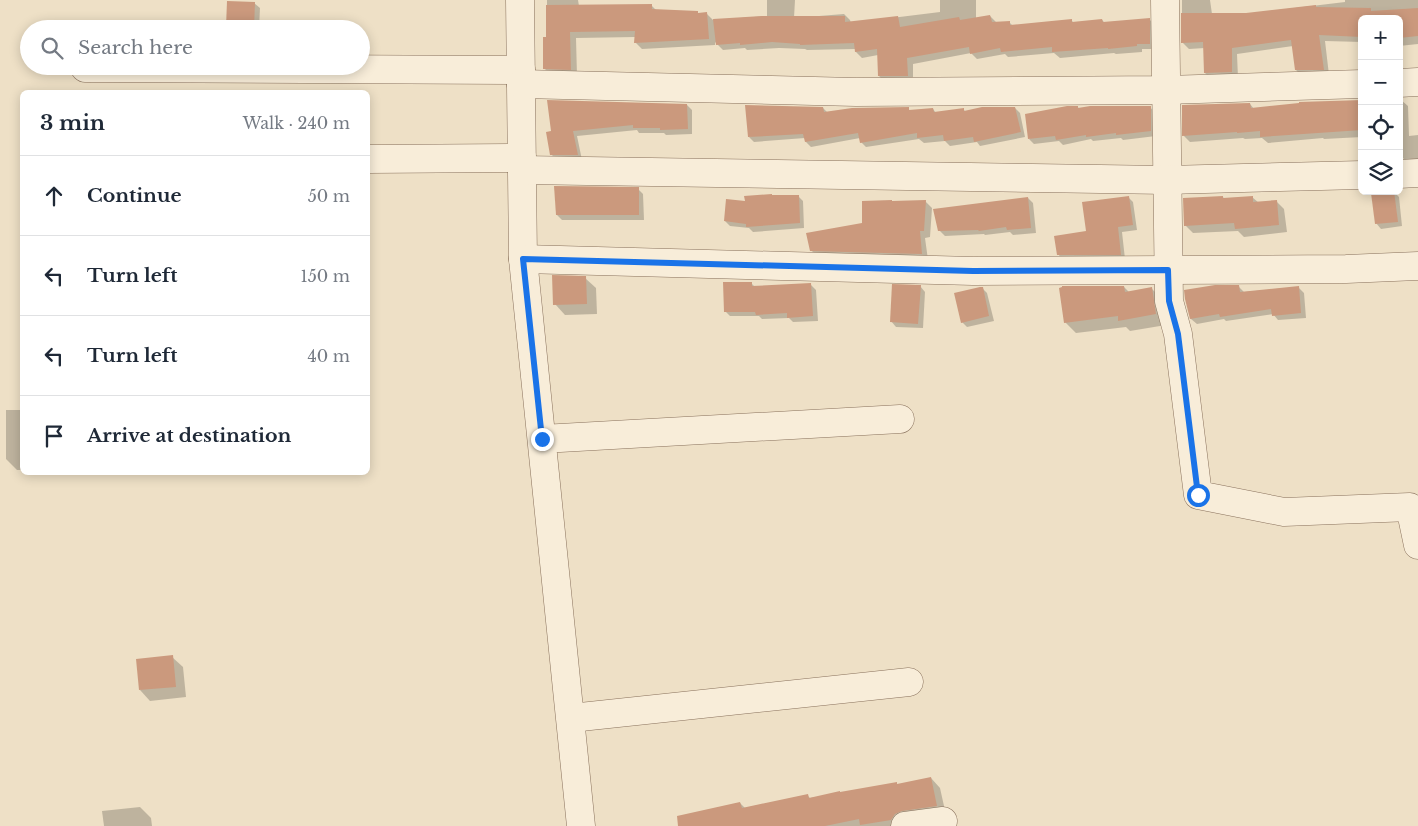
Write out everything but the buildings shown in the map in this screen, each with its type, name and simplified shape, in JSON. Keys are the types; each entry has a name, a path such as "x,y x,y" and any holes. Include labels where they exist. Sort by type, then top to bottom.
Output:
{"street":[{"path":"520,0 523,259 581,826"},
{"path":"1165,0 1169,301 1178,334 1198,495 1284,512 1410,507 1418,545"},
{"path":"370,74 521,77 856,92 1166,90 1358,84"},
{"path":"1403,82 1418,82"},
{"path":"370,159 1168,180 1358,175"},
{"path":"1403,174 1418,173"},
{"path":"523,259 973,271 1418,266"},
{"path":"542,439 900,419"},
{"path":"570,718 909,682"},
{"path":"905,826 943,820"}],"route":[{"path":"542,439 523,259 973,271 1168,270 1169,301 1178,334 1198,495"}]}
